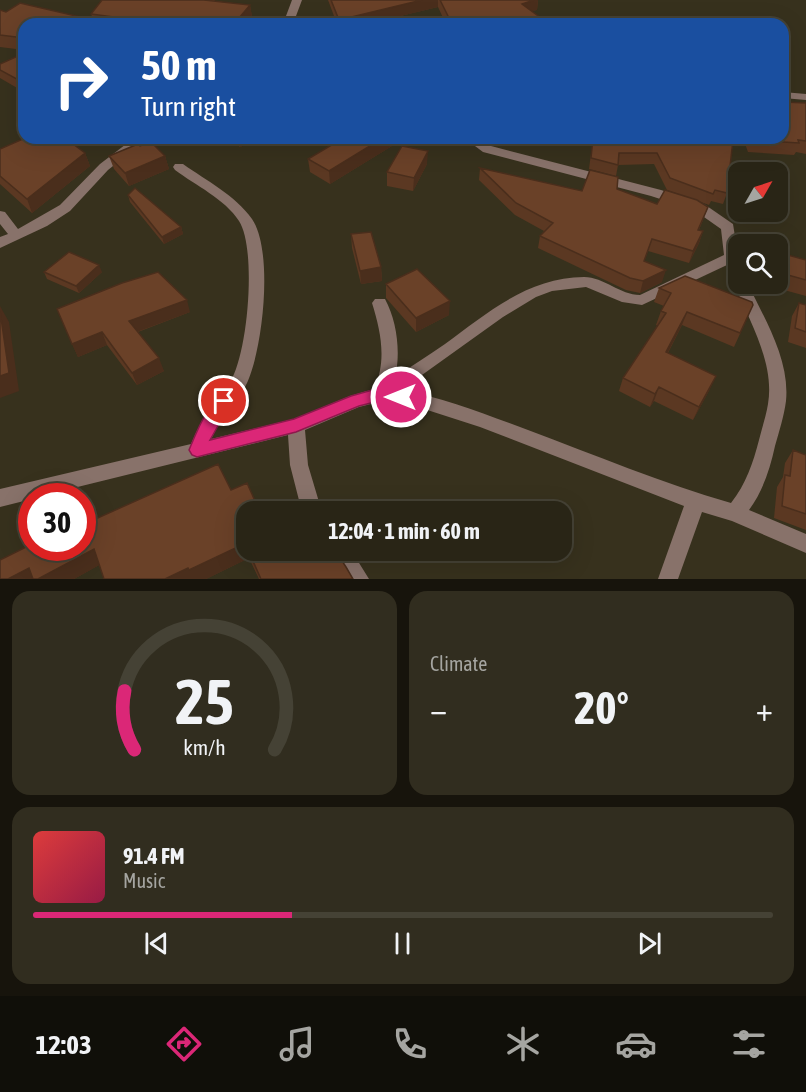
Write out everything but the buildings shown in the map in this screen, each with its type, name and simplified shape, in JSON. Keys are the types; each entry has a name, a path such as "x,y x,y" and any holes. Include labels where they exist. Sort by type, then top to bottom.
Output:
{"street":[{"path":"290,18 297,0"},
{"path":"789,96 806,97"},
{"path":"0,243 65,208 104,167 134,144"},
{"path":"481,144 487,150 656,193 699,207 728,227 729,234"},
{"path":"179,167 224,200 248,222 256,253 255,306 245,369 238,385 210,422 197,450"},
{"path":"0,215 16,235"},
{"path":"0,498 296,426 356,401 381,394 498,313 533,292 551,286 587,282 602,286 621,298 631,301 642,300 728,258"},
{"path":"735,513 751,492 763,460 777,402 777,379 769,348 745,294"},
{"path":"380,303 391,350 390,368 381,394"},
{"path":"381,394 418,399 484,421 695,501 735,513 806,544"},
{"path":"296,426 299,465 309,501"},
{"path":"668,579 686,533 695,501"},
{"path":"347,561 359,579"}],"route":[{"path":"224,401 210,422 197,450 296,426 356,401 383,394 401,397"}]}
